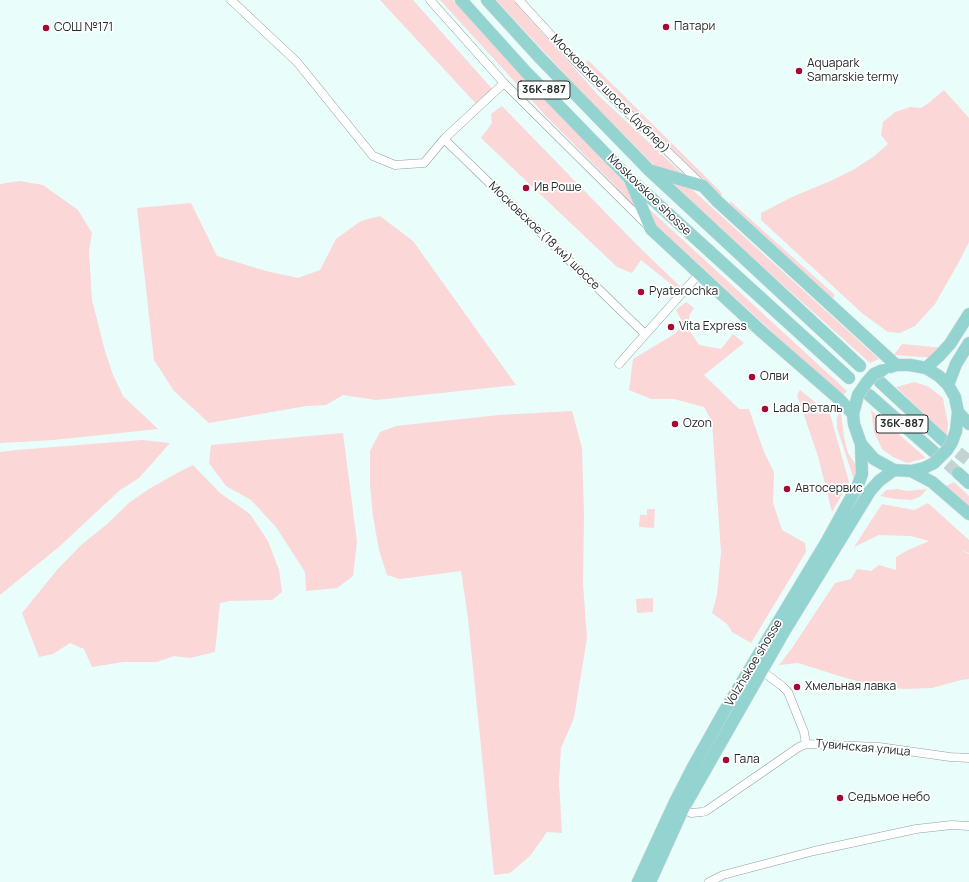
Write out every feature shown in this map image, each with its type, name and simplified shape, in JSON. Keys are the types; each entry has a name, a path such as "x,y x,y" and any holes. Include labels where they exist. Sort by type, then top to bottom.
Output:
{"main road":[{"name":"Moskovskoe shosse","path":"461,0 526,72 629,178 849,378"},
{"name":"Moskovskoe shosse","path":"488,0 540,58 649,170 860,366"},
{"path":"649,170 703,186 717,201 896,365"},
{"path":"629,178 651,229 762,332 839,399 853,414"},
{"path":"926,368 946,348 969,314"},
{"path":"948,385 956,364 969,343"},
{"path":"896,365 910,365 926,368 939,376 948,385 955,397 958,412 956,431 947,450 934,458 924,468 911,471 894,470 874,459 861,444 854,424 853,414 863,395 867,382 874,374 896,365"},
{"name":"36К-887","path":"880,382 944,441"},
{"name":"36К-887","path":"863,395 934,458"},
{"path":"958,412 969,424"},
{"name":"Volzhskoe shosse","path":"638,882 693,767 827,541 858,485 862,474 861,444"},
{"name":"Volzhskoe shosse","path":"650,882 683,809 785,630 870,491 879,481 894,470"},
{"path":"911,471 932,482 969,514"},
{"path":"958,473 969,483"}],"street":[{"path":"231,0 297,62 373,156 395,165 424,163 444,139 504,83"},
{"path":"430,0 504,83 651,229"},
{"name":"Московское шоссе (дублер)","path":"519,0 573,59 703,186"},
{"name":"Московское (18 км) шоссе","path":"444,139 645,334"},
{"path":"619,364 699,274"},
{"path":"762,671 788,692 804,732 806,744"},
{"name":"Тувинская улица","path":"683,809 691,813 706,811 799,747 806,744 879,747 950,757 969,758"},
{"path":"709,882 723,875 807,853 916,829 952,825 969,826"}],"shaded area":[{"path":"380,0 413,0 495,92 479,107"},
{"path":"440,0 453,0 629,188 644,219 614,185 546,116"},
{"path":"496,0 513,0 599,96 687,178 655,166 589,100"},
{"path":"588,60 718,189 722,194 721,197 585,63"},
{"path":"944,90 969,118 969,242 935,304 915,326 900,333 888,332 863,314 761,220 761,213 792,197 853,170 873,157 888,144 881,135 883,122 895,112 910,107 921,108"},
{"path":"502,106 637,245 684,290 682,293 641,260 632,273 617,267 481,138 492,123 491,114"},
{"path":"667,178 685,183 879,359 870,363"},
{"path":"20,181 43,185 78,210 92,233 89,251 92,300 105,351 113,375 123,396 158,429 53,440 0,443 0,184"},
{"path":"730,201 835,295 832,300 730,205"},
{"path":"191,203 217,256 266,271 298,278 320,270 336,239 361,221 380,216 413,241 516,385 376,400 343,395 326,405 306,406 209,423 174,391 154,360 137,208"},
{"path":"646,206 847,391 842,396 656,225"},
{"path":"686,302 694,308 689,316 690,331 699,345 721,349 733,334 744,343 704,375 739,409 749,409 764,452 774,472 773,503 782,530 805,543 806,552 751,643 732,632 727,624 712,613 717,595 721,552 712,422 704,407 674,399 651,399 629,390 633,359 673,335 684,325 676,310"},
{"path":"902,344 943,348 937,358 894,355"},
{"path":"915,382 929,387 943,398 948,424 947,436 896,387"},
{"path":"800,390 830,414 849,482 832,512 818,456 797,395"},
{"path":"871,410 926,458 907,463 893,457 882,449 874,432"},
{"path":"572,411 582,448 584,515 583,584 587,638 574,718 561,748 559,782 562,833 547,832 530,856 510,873 494,875 468,618 461,571 400,579 387,575 379,550 373,516 370,484 370,451 380,432 396,426 499,415"},
{"path":"841,412 844,437 848,453 854,462 861,479 855,483 837,428 837,417"},
{"path":"343,433 357,542 353,576 337,588 306,591 305,572 276,527 251,500 226,486 209,463 211,445"},
{"path":"142,440 170,443 139,478 120,490 60,546 0,595 0,452"},
{"path":"193,465 220,493 250,514 268,541 279,570 282,592 272,600 229,601 220,603 215,652 190,658 174,656 157,662 123,662 92,667 84,649 70,643 53,654 39,657 22,613 57,570 81,545 106,525 130,502 149,489"},
{"path":"954,482 969,496 969,507 946,486"},
{"path":"897,489 908,491 927,489 921,496 912,500 880,496 886,490"},
{"path":"928,503 969,540 969,553 960,550 969,554 969,679 932,688 905,689 885,687 849,679 798,663 779,665 835,583 851,579 857,569 871,571 879,565 896,570 896,557 929,541 911,536 879,535 854,547 882,504 914,510"},
{"path":"647,509 655,509 654,528 639,527 640,515 647,515"},
{"path":"653,598 653,612 637,613 636,599"}],"tunnel":[{"path":"944,441 969,461"},
{"path":"934,452 958,473"}],"place":[{"name":"Патари","path":"666,27"},
{"name":"СОШ №171","path":"46,28"},
{"name":"Aquapark Samarskie termy","path":"799,71"},
{"name":"Ив Роше","path":"526,188"},
{"name":"Pyaterochka","path":"641,292"},
{"name":"Vita Express","path":"671,327"},
{"name":"Олви","path":"752,377"},
{"name":"Lada Dеталь","path":"765,409"},
{"name":"Ozon","path":"675,424"},
{"name":"Автосервис","path":"787,489"},
{"name":"Хмельная лавка","path":"797,687"},
{"name":"Гала","path":"726,760"},
{"name":"Седьмое небо","path":"840,798"}]}
